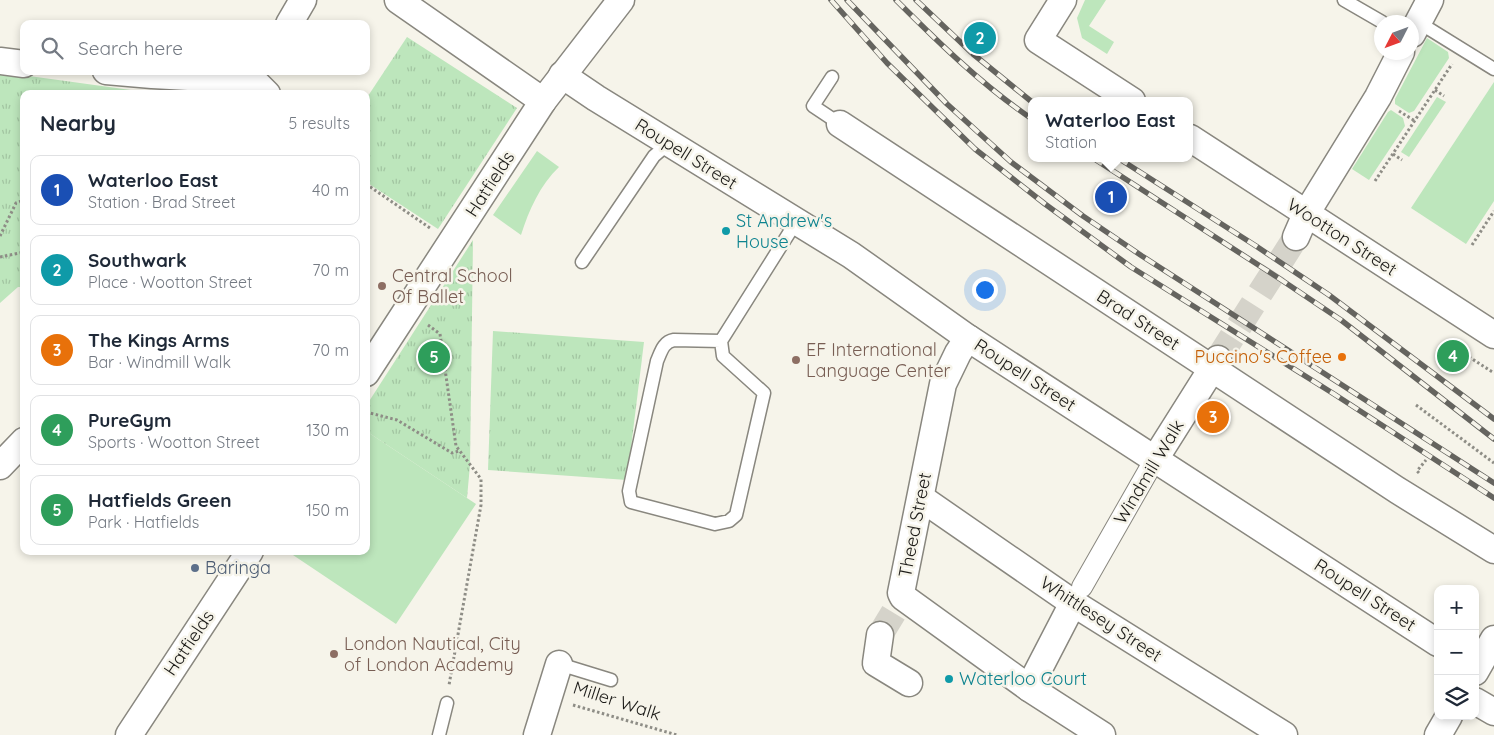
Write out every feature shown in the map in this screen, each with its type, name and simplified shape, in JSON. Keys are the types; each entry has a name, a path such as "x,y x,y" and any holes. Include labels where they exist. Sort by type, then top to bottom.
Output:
{"street":[{"path":"291,20 303,0"},
{"path":"398,0 543,100"},
{"name":"Hatfields","path":"370,367 543,100 620,0"},
{"path":"1063,0 1038,40 1126,97"},
{"path":"1419,21 1430,0"},
{"path":"1301,226 1378,97 1398,60"},
{"path":"0,61 20,64"},
{"path":"152,75 243,80 262,83"},
{"name":"Roupell Street","path":"562,75 588,94 851,256 968,338 1434,640"},
{"name":"Brad Street","path":"840,124 943,184 1215,364 1397,490 1494,550"},
{"name":"Wootton Street","path":"1193,140 1301,226 1494,335"},
{"name":"Theed Street","path":"968,338 958,353 943,384 900,602 1102,735"},
{"name":"Windmill Walk","path":"1029,688 1077,595 1155,459 1215,364"},
{"path":"0,466 20,445"},
{"name":"Whittlesey Street","path":"921,498 1077,595 1284,735"},
{"name":"Hatfields","path":"129,735 247,555"},
{"path":"880,635 876,662 909,683"},
{"path":"1479,665 1494,639"},
{"path":"537,735 559,664"},
{"path":"1479,703 1494,712"},
{"path":"1438,735 1447,720"}],"lane":[{"path":"1344,0 1374,17"},
{"path":"1419,30 1462,49 1494,69"},
{"name":"Brad Street","path":"832,77 813,106 840,124"},
{"path":"582,262 654,156 661,150 665,140"},
{"path":"721,341 674,340 663,346 657,361 628,491 631,502 714,524 729,522 736,514 764,393 723,356 721,341 796,222"},
{"path":"559,664 611,680"},
{"path":"439,735 447,703"}],"path":[{"path":"1375,181 1462,49"},
{"path":"1436,90 1444,96"},
{"path":"1393,154 1402,160"},
{"path":"370,187 451,243"},
{"path":"0,236 16,203 20,202"},
{"path":"1472,245 1494,211"},
{"path":"1490,217 1494,219"},
{"path":"0,257 20,253"},
{"path":"425,323 440,334 456,446 480,479 481,505 451,666 447,703"},
{"path":"1452,346 1494,373"},
{"path":"1416,405 1494,463"},
{"path":"370,413 398,420 452,453 460,451"},
{"path":"1417,471 1426,460"},
{"name":"Miller Walk","path":"551,688 567,703 677,735"}],"green space":[{"path":"1085,0 1106,0 1089,26 1114,42 1107,54 1082,38 1077,18"},
{"path":"407,37 517,108 438,229 370,185 370,93"},
{"path":"1427,38 1448,52 1449,58 1414,111 1409,113 1395,104 1395,99 1415,60 1419,60 1419,53"},
{"path":"0,72 131,90 20,90 20,287 0,303"},
{"path":"1494,82 1494,201 1466,244 1411,208"},
{"path":"1437,97 1446,102 1409,157 1401,152"},
{"path":"1391,110 1403,118 1405,126 1369,180 1352,169"},
{"path":"537,151 559,167 546,182 536,198 521,235 493,215"},
{"path":"473,240 470,465 467,498 370,434 370,400"},
{"path":"493,331 644,342 627,480 488,470"},
{"path":"370,434 476,504 396,624 293,555 370,555"}],"tunnel":[{"path":"1218,359 1296,237"},
{"path":"880,635 897,607"}],"railway":[{"path":"831,0 887,63 975,149 1045,204 1131,267 1334,394 1494,498"},
{"path":"847,0 947,104 1011,162 1083,216 1494,483"},
{"path":"896,0 978,78 1028,116"},
{"path":"916,0 973,54 1028,99"},
{"path":"1099,162 1341,320 1494,439"},
{"path":"1124,162 1329,295 1494,419"}],"place":[{"name":"Southwark","path":"980,38"},
{"name":"Waterloo East","path":"1111,197"},
{"name":"St Andrew's House","path":"726,231"},
{"name":"Central School Of Ballet","path":"382,286"},
{"name":"PureGym","path":"1453,356"},
{"name":"Hatfields Green","path":"434,357"},
{"name":"Puccino's Coffee","path":"1342,357"},
{"name":"EF International Language Center","path":"796,360"},
{"name":"The Kings Arms","path":"1213,417"},
{"name":"Baringa","path":"195,568"},
{"name":"London Nautical, City of London Academy","path":"334,654"},
{"name":"Waterloo Court","path":"949,679"}]}
